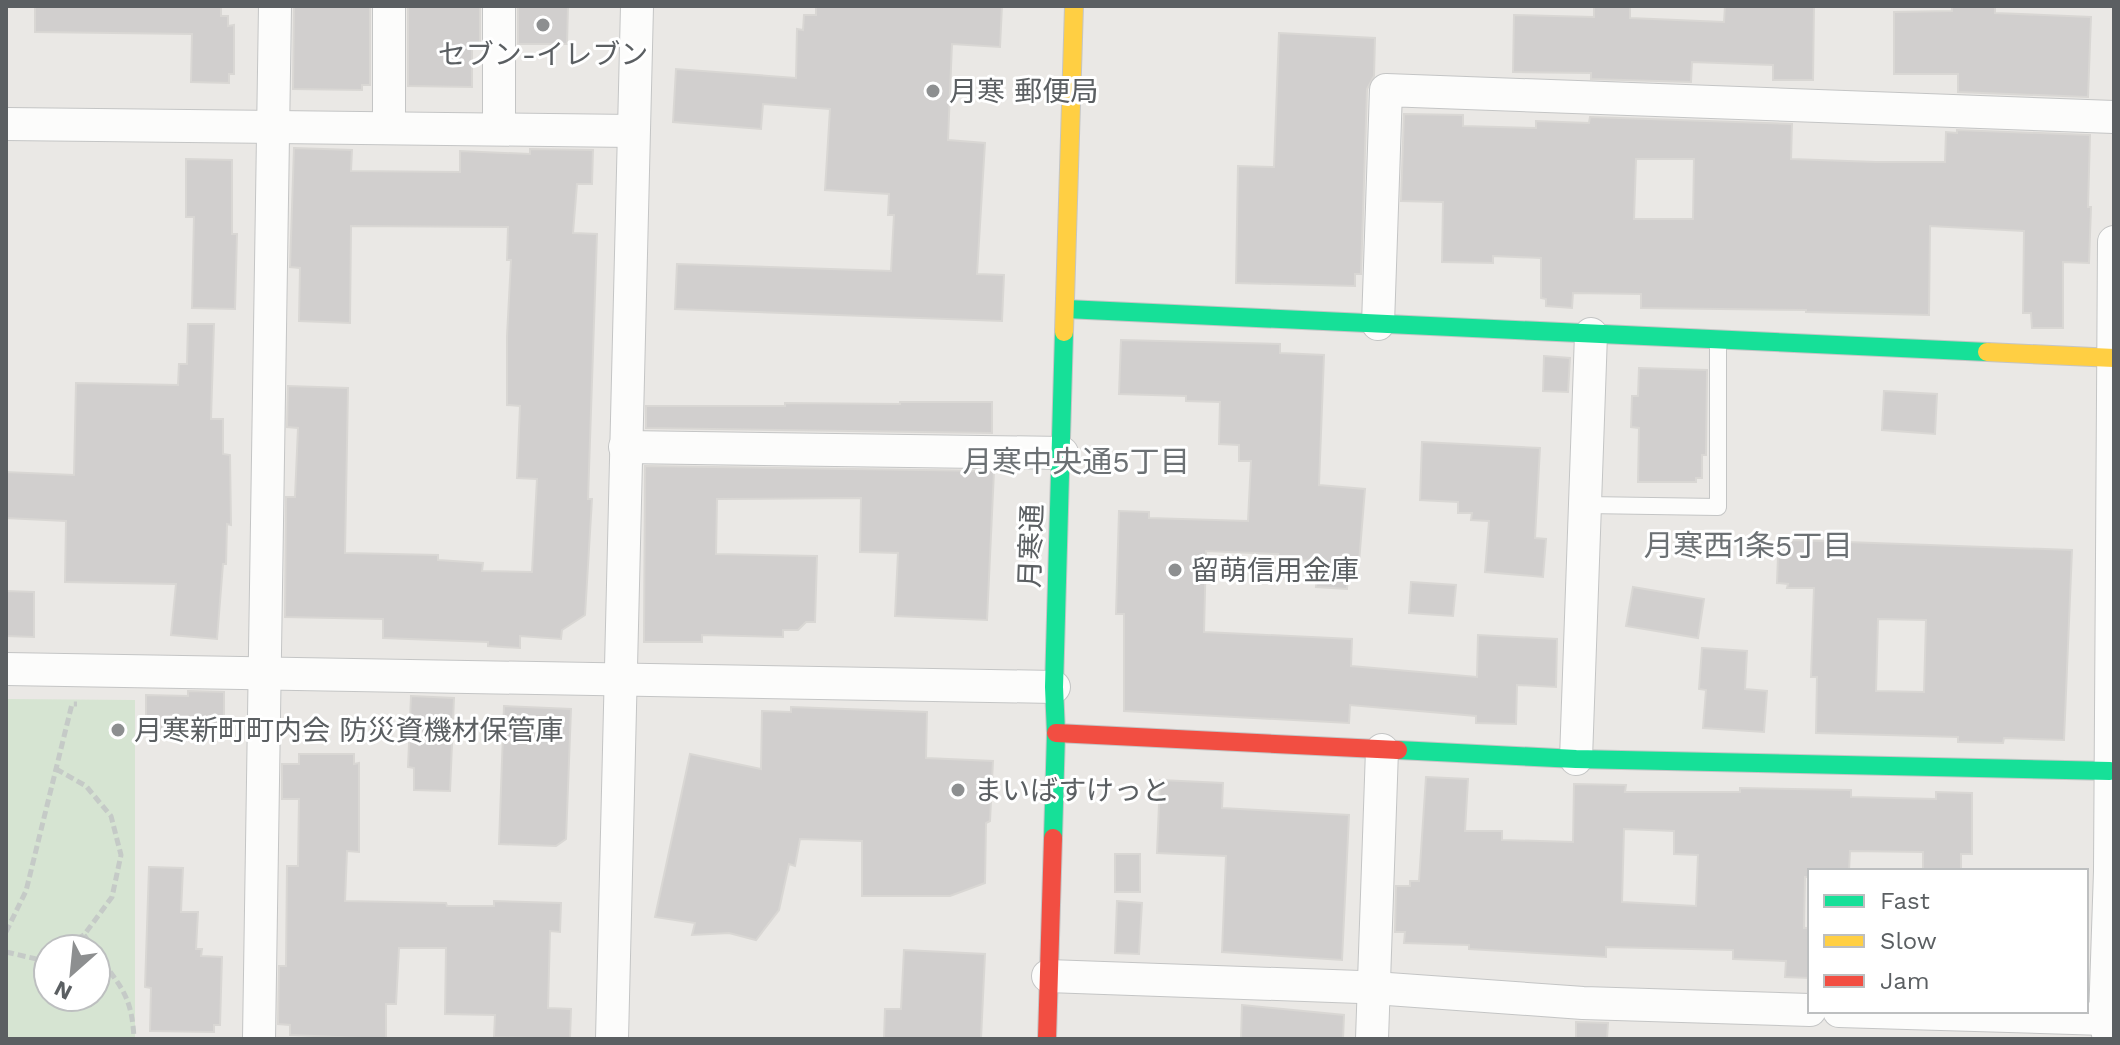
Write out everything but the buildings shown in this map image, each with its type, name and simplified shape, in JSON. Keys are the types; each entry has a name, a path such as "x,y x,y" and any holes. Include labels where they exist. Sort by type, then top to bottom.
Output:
{"main road":[{"name":"月寒通","path":"1047,1039 1074,6"},
{"path":"1066,309 2113,358"},
{"path":"1056,733 1576,759 2110,771"}],"street":[{"path":"259,1039 275,6"},
{"path":"389,6 389,127"},
{"path":"499,6 499,129"},
{"path":"612,1039 637,6"},
{"path":"1378,324 1386,90 2114,117"},
{"path":"6,124 633,131"},
{"path":"1869,1013 2107,1029 2114,242"},
{"path":"1576,759 1591,334"},
{"path":"625,447 1062,453"},
{"path":"6,669 265,671 1054,687"},
{"path":"1372,1039 1382,750"},
{"path":"1048,976 1374,989 1583,1003 1808,1010"}],"lane":[{"path":"1586,505 1718,507 1718,339"}],"path":[{"path":"6,932 26,891 72,704 82,704"},
{"path":"56,769 86,786 111,816 121,855 112,897 85,933"},
{"path":"6,952 32,958"},
{"path":"112,973 126,992 133,1016 134,1039"}],"green space":[{"path":"6,699 135,700 135,1039 6,1039"}],"traffic: fast":[{"path":"1066,309 1987,352"},
{"path":"1053,838 1064,332"},
{"path":"1398,750 1576,759 2110,771"}],"traffic: slow":[{"path":"1064,332 1074,6"},
{"path":"1987,352 2114,358"}],"traffic: jam":[{"path":"1056,733 1398,750"},
{"path":"1047,1039 1053,838"}],"place":[{"name":"セブン-イレブン","path":"543,25"},
{"name":"月寒 郵便局","path":"933,91"},
{"name":"留萌信用金庫","path":"1175,570"},
{"name":"月寒新町町内会 防災資機材保管庫","path":"118,730"},
{"name":"まいばすけっと","path":"958,790"}],"district":[{"name":"月寒中央通5丁目","path":"1076,461"},
{"name":"月寒西1条5丁目","path":"1748,545"}]}
